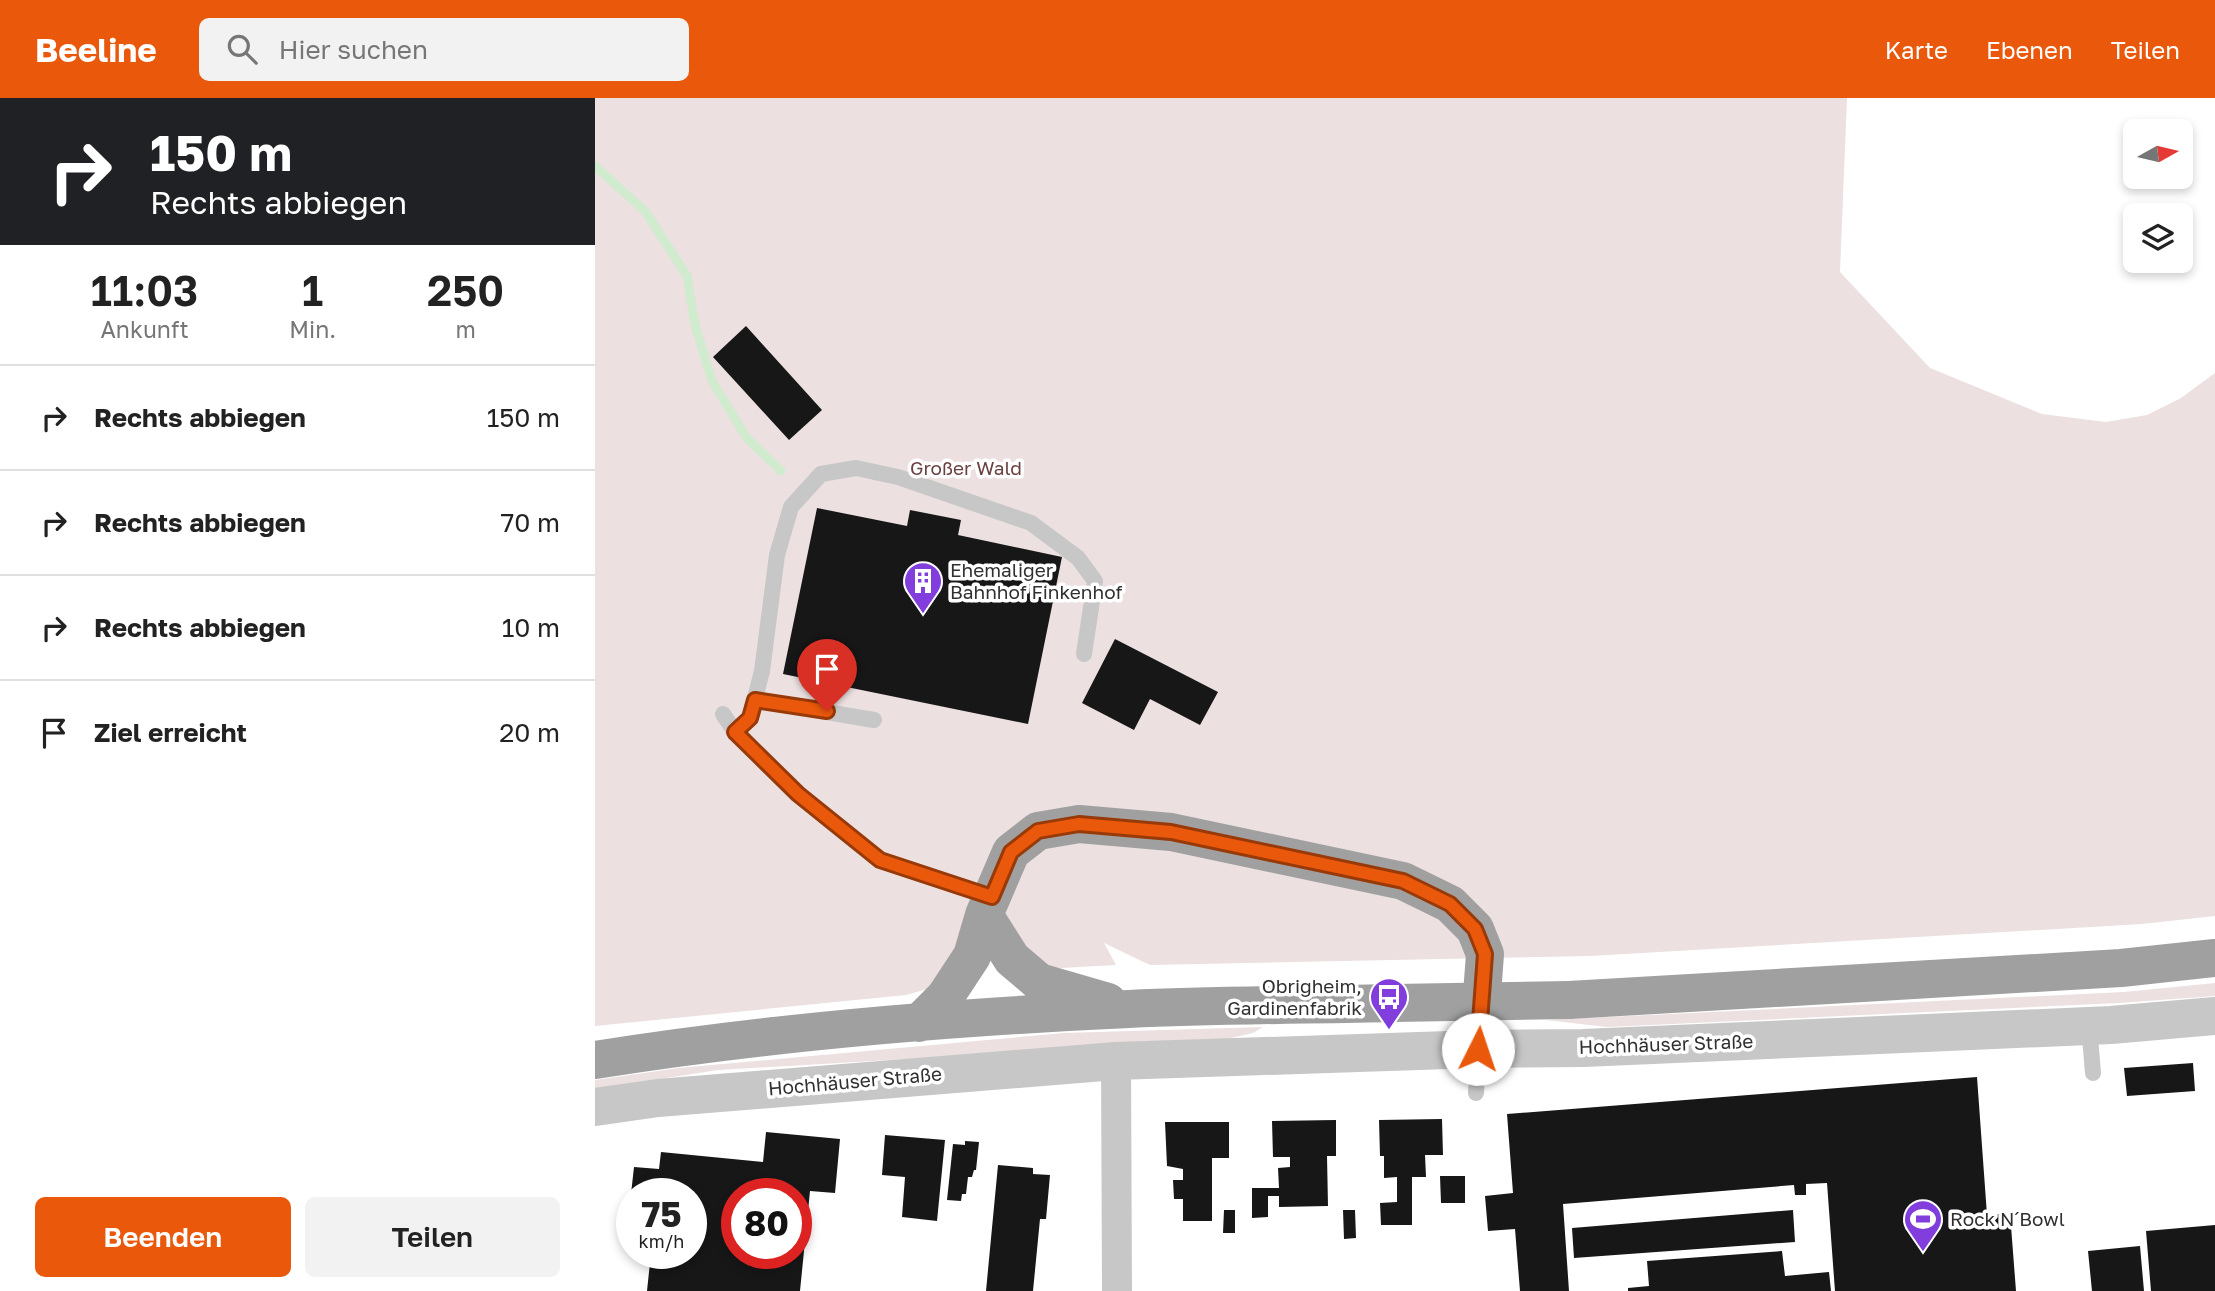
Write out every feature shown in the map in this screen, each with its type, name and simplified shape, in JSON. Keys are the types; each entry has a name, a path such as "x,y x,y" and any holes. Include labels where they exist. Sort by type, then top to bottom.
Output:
{"highway":[{"path":"919,1023 945,997 972,956 988,906 1011,852 1038,831 1079,824 1171,832 1403,881 1450,904 1475,929 1485,954 1478,1049"},
{"path":"988,906 1012,959 1039,982 1129,1009"},
{"path":"595,1060 781,1036 919,1023 1129,1009 1569,1000 2094,969 2215,958"}],"street":[{"name":"Hochhäuser Straße","path":"595,1107 672,1097 1115,1061 1583,1048 2089,1025 2215,1016"},
{"path":"1115,1061 1117,1291"}],"lane":[{"path":"735,732 750,718 755,700 762,671 777,555 791,507 821,474 856,468 898,477 1031,523 1079,558 1095,581 1084,654"},
{"path":"755,700 874,720"},
{"path":"723,714 735,732 798,794 880,860 988,906"},
{"path":"2089,1025 2092,1073"},
{"path":"1476,1093 1478,1049"}],"green space":[{"name":"Großer Wald","path":"595,98 1847,98 1840,272 1930,368 2042,414 2106,422 2147,415 2181,398 2215,373 2215,916 2142,924 1590,956 1150,965 1104,943 1116,965 1061,968 1036,966 1007,922 938,986 906,995 595,1026"},
{"path":"2215,983 2215,996 2119,1003 1607,1027 1546,1020 2124,992"},
{"path":"1263,1027 1253,1033 1218,1041 718,1070 595,1089 595,1080 679,1068 1064,1033"}],"building":[{"path":"746,326 822,410 789,440 713,357"},
{"name":"Ehemaliger Bahnhof Finkenhof","path":"817,508 907,526 910,510 961,520 958,535 1062,557 1028,724 783,674"},
{"path":"1115,639 1218,692 1200,725 1150,699 1134,730 1082,703"},
{"path":"2193,1063 2195,1091 2127,1096 2124,1068"},
{"path":"1977,1077 1987,1215 2010,1213 2016,1291 1835,1291 1827,1183 1806,1184 1806,1195 1795,1195 1794,1185 1563,1204 1569,1291 1520,1291 1515,1229 1488,1231 1485,1196 1513,1193 1507,1114"},
{"path":"1442,1119 1443,1155 1425,1155 1426,1177 1412,1177 1412,1225 1381,1225 1380,1203 1397,1202 1397,1177 1384,1178 1379,1120"},
{"path":"1336,1120 1336,1156 1327,1156 1328,1206 1279,1207 1279,1196 1268,1196 1268,1217 1252,1218 1252,1188 1279,1188 1278,1168 1290,1167 1290,1157 1273,1157 1272,1121"},
{"path":"1165,1122 1229,1122 1229,1158 1212,1158 1212,1221 1183,1221 1183,1199 1174,1199 1173,1180 1183,1180 1183,1169 1167,1166"},
{"path":"766,1132 840,1139 835,1193 812,1191 812,1178 721,1178 721,1269 802,1269 800,1291 647,1291 649,1269 707,1269 707,1178 633,1178 634,1167 659,1169 661,1152 763,1162"},
{"path":"885,1135 945,1140 937,1221 902,1217 905,1177 882,1175"},
{"path":"965,1141 979,1142 976,1170 972,1177 968,1177 966,1194 962,1194 961,1201 947,1200 953,1144 965,1145"},
{"path":"998,1165 1033,1168 1033,1174 1050,1175 1046,1219 1040,1219 1033,1291 986,1291"},
{"path":"1440,1176 1465,1176 1465,1203 1441,1203"},
{"path":"1224,1210 1235,1210 1235,1233 1223,1233"},
{"path":"1343,1210 1355,1210 1356,1238 1344,1239"},
{"path":"1793,1210 1795,1242 1574,1258 1572,1228"},
{"path":"2215,1225 2215,1291 2151,1291 2146,1231"},
{"path":"2140,1246 2144,1291 2092,1291 2088,1251"},
{"path":"1782,1251 1785,1276 1829,1272 1831,1291 1628,1291 1628,1288 1649,1286 1647,1261"}],"waterway":[{"path":"595,166 645,211 687,276 695,325 712,381 746,437 781,471"}],"place":[{"name":"Ehemaliger Bahnhof Finkenhof","path":"923,615"},
{"name":"Obrigheim, Gardinenfabrik","path":"1389,1031"},
{"name":"Rock N´Bowl","path":"1923,1253"}],"route":[{"path":"827,711 755,700 750,718 735,732 798,794 880,860 992,897 1011,852 1038,831 1079,824 1171,832 1403,881 1450,904 1475,929 1485,954 1478,1049"}]}
